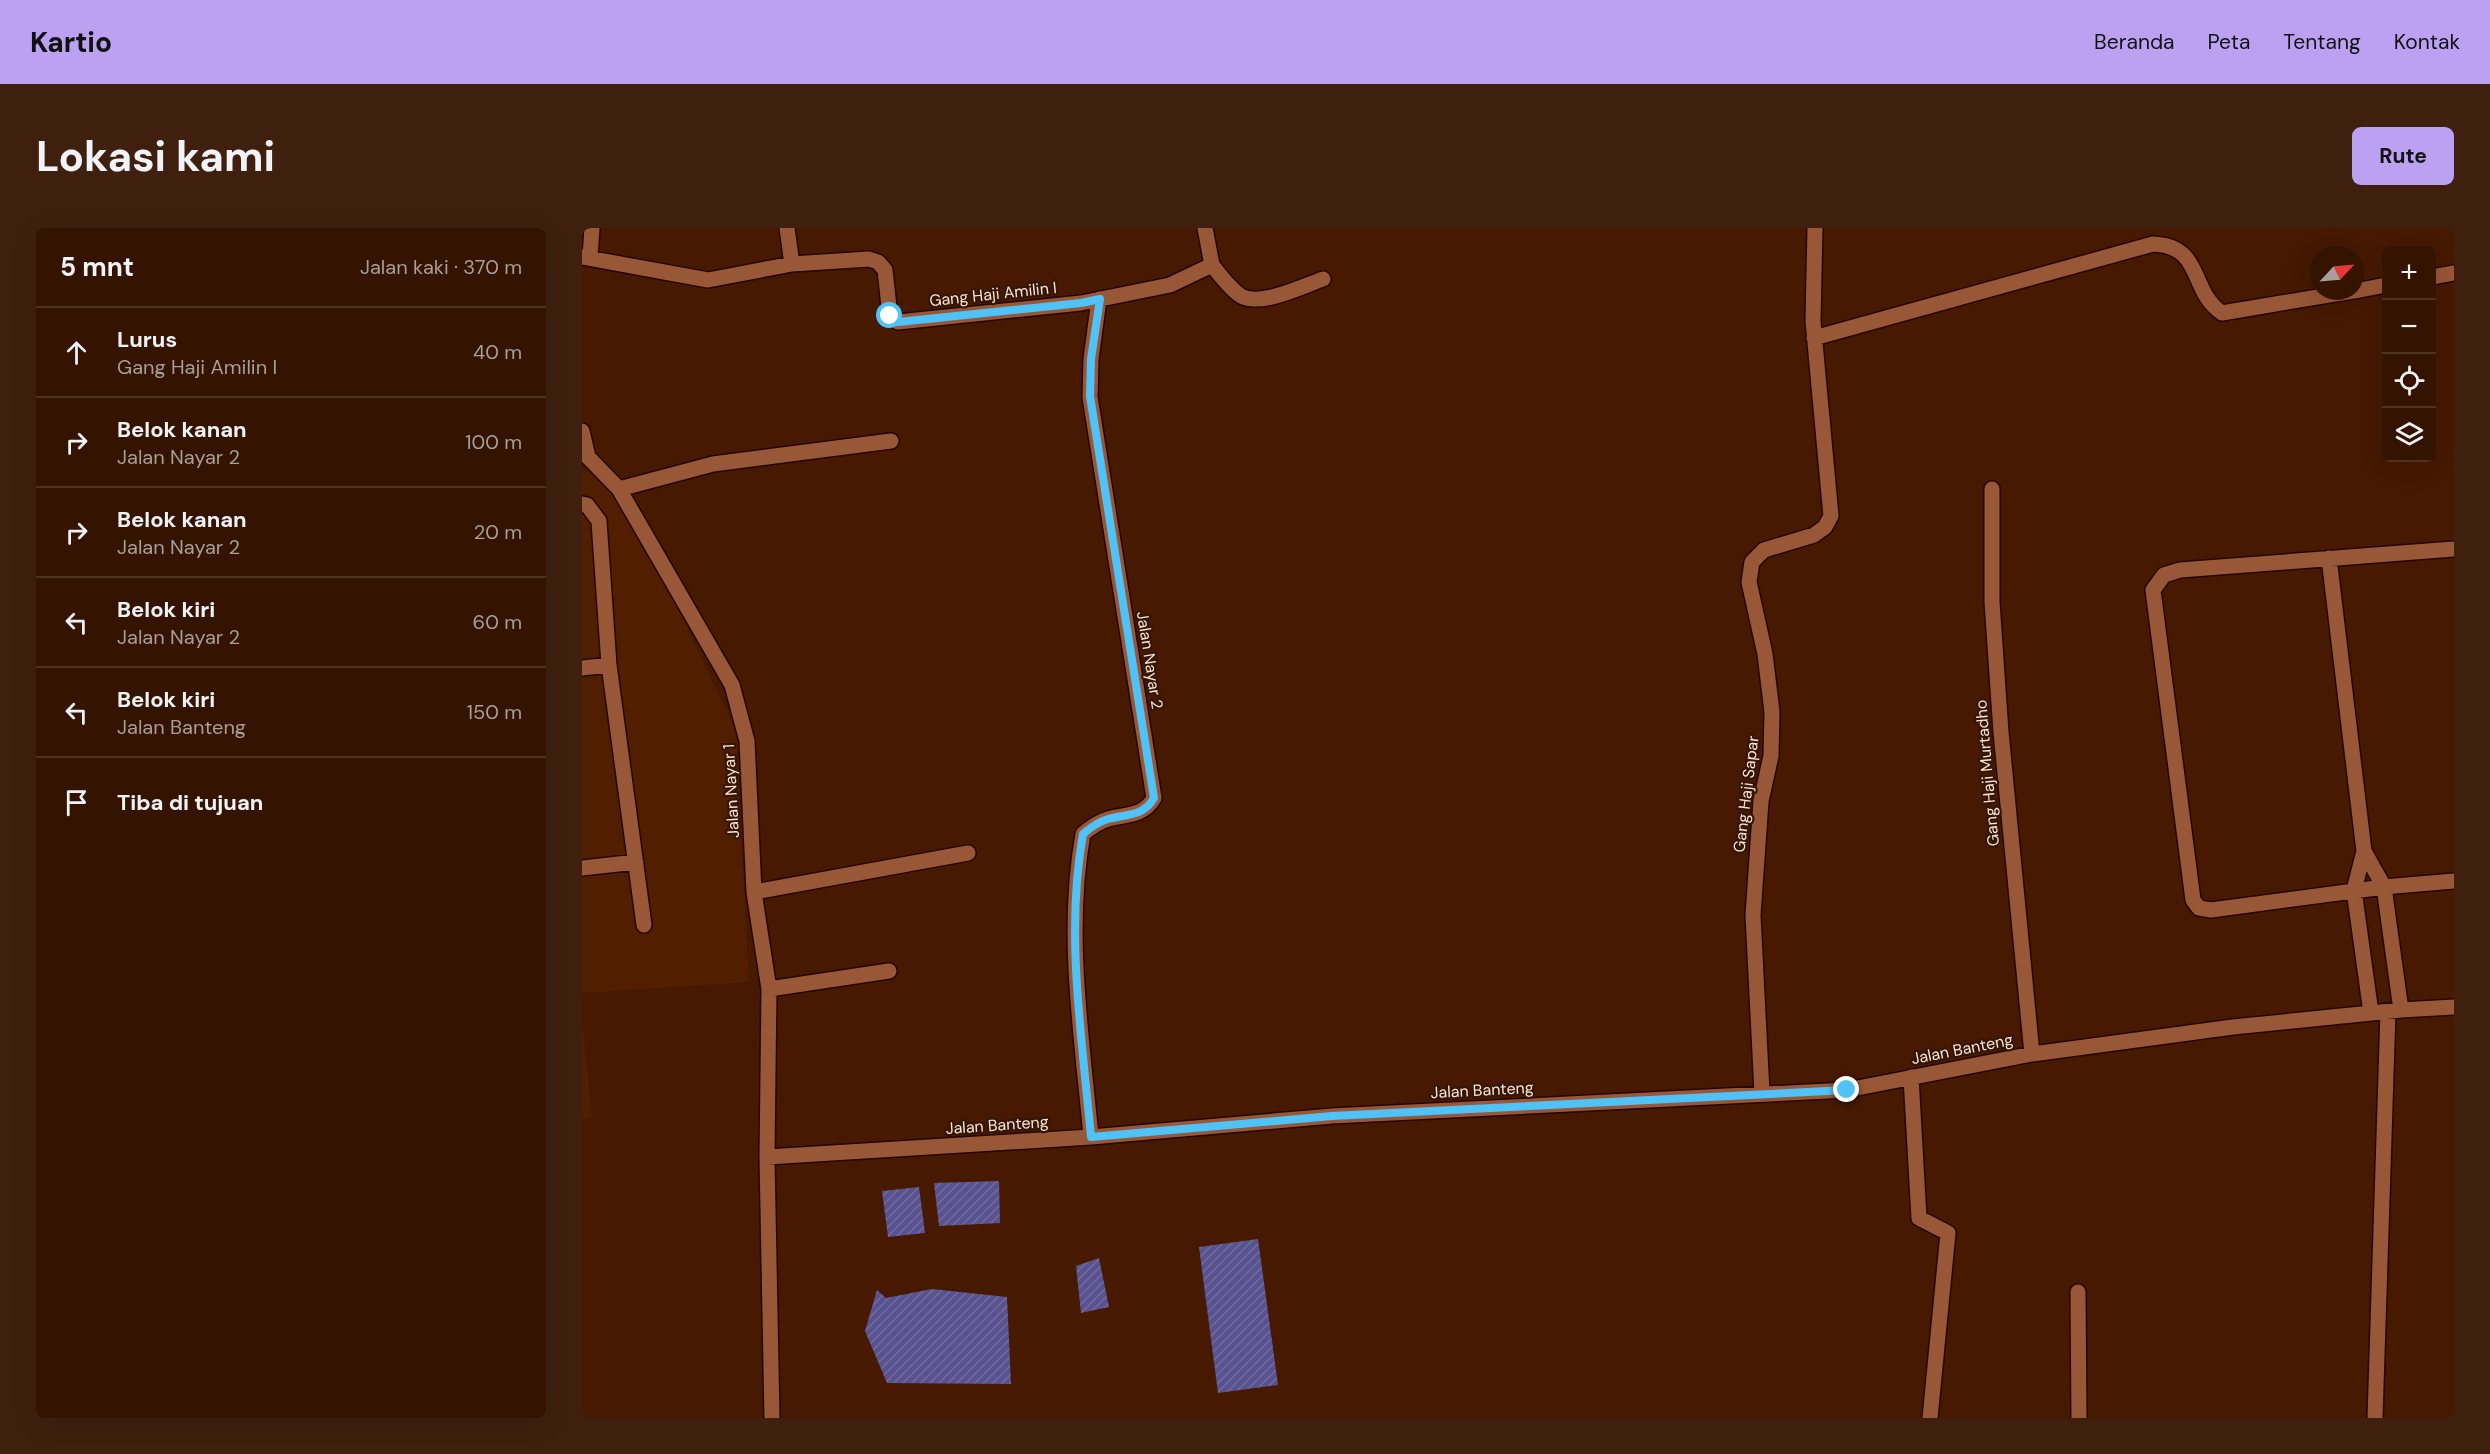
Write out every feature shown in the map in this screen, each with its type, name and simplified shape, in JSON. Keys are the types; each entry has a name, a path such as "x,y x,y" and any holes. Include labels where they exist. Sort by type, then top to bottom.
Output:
{"street":[{"path":"586,257 592,228"},
{"path":"787,228 792,264"},
{"path":"1205,228 1212,265 1240,295 1252,300 1275,296 1323,279"},
{"name":"Gang Haji Sapar","path":"1762,1094 1753,915 1761,801 1772,756 1772,712 1765,654 1749,582 1752,562 1764,550 1814,535 1825,527 1831,516 1814,338 1815,228"},
{"path":"1814,338 2153,244 2166,244 2181,251 2192,264 2211,306 2222,313 2310,298"},
{"name":"Gang Haji Amilin I","path":"586,257 708,280 792,264 869,260 878,262 885,270 890,316 898,322 1081,303 1100,299"},
{"path":"1100,299 1170,285 1212,265"},
{"path":"2436,276 2454,273"},
{"path":"2364,289 2382,286"},
{"name":"Jalan Nayar 2","path":"1091,1137 1074,943 1077,866 1083,834 1096,824 1108,819 1136,814 1149,806 1154,798 1090,396 1091,359 1100,299"},
{"name":"Jalan Nayar 1","path":"582,431 588,457 620,489 732,685 747,741 754,892 769,989 767,1157"},
{"path":"620,489 713,464 891,441"},
{"name":"Gang Haji Murtadho","path":"1992,489 1992,602 1999,708 2031,1054"},
{"path":"582,504 587,505 599,521 609,665 644,925"},
{"path":"2454,549 2180,570 2164,575 2153,590 2193,900 2199,908 2211,910 2384,886 2454,881"},
{"path":"2330,558 2364,851 2354,890 2371,1013"},
{"path":"582,668 609,665"},
{"path":"2364,851 2384,886 2394,1011 2375,1418"},
{"path":"754,892 968,853"},
{"path":"582,868 636,862"},
{"path":"769,989 889,970"},
{"name":"Jalan Banteng","path":"767,1157 1091,1137 1332,1116 1847,1090 2031,1054 2233,1027 2454,1007"},
{"path":"1911,1077 1919,1218 1948,1233 1930,1418"},
{"path":"767,1157 772,1418"},
{"path":"2078,1292 2079,1418"}],"shaded area":[{"path":"612,469 736,731 749,982 582,993 582,472"},
{"path":"582,1019 592,1118 582,1119"}],"building":[{"path":"999,1181 1000,1223 939,1226 934,1183"},
{"path":"919,1187 925,1233 888,1237 882,1191"},
{"path":"1258,1239 1278,1385 1218,1393 1199,1247"},
{"path":"1099,1258 1109,1307 1081,1313 1076,1266"},
{"path":"932,1289 1007,1297 1011,1384 887,1383 865,1331 877,1290 886,1298"}],"route":[{"path":"890,316 898,322 1081,303 1100,299 1091,359 1090,396 1154,798 1149,806 1136,814 1108,819 1096,824 1083,834 1077,866 1074,943 1091,1137 1332,1116 1847,1090"}]}
